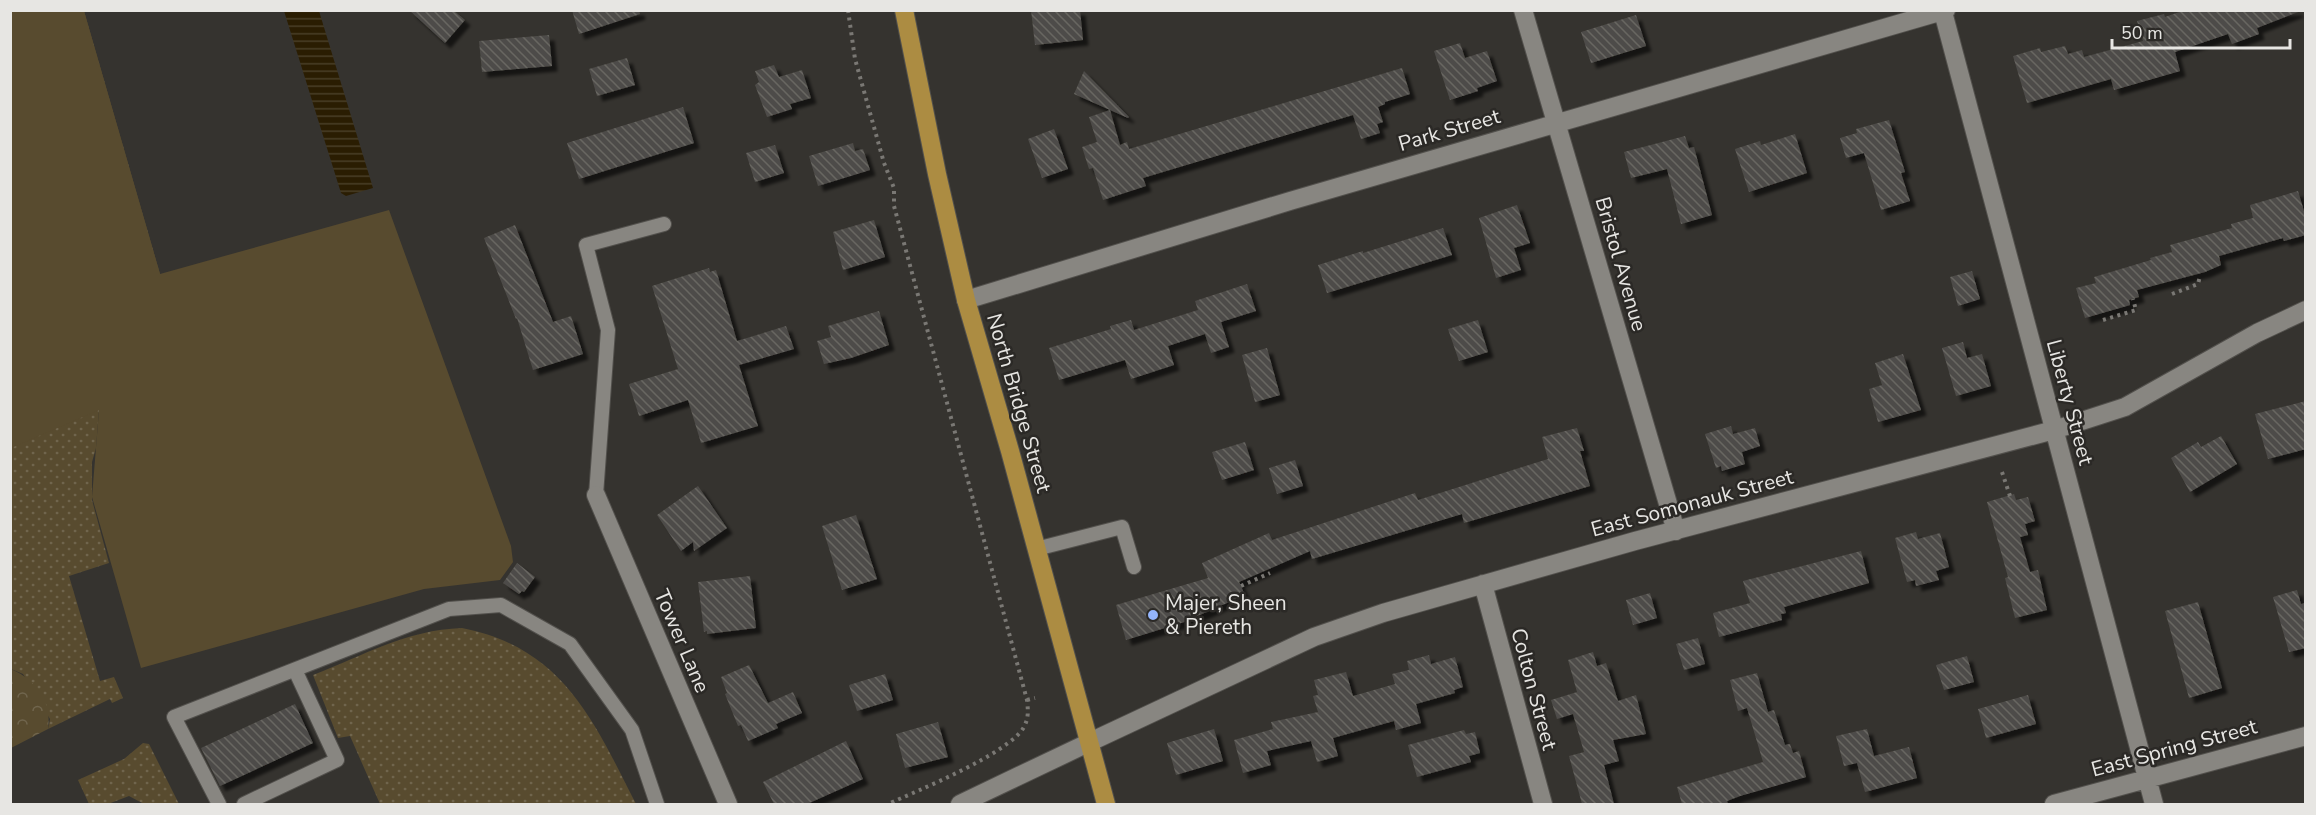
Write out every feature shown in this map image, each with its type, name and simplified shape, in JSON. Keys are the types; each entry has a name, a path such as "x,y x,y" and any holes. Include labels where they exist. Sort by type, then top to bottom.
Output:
{"highway":[{"name":"North Bridge Street","path":"904,10 937,174 966,300 1010,451 1106,804"}],"street":[{"name":"Bristol Avenue","path":"1523,10 1676,531"},
{"name":"Park Street","path":"966,300 1556,122 1944,11"},
{"name":"Liberty Street","path":"1944,11 2154,804"},
{"name":"East Somonauk Street","path":"960,804 1314,637 1383,612 2054,430 2125,407 2257,333 2306,310"},
{"name":"Tower Lane","path":"596,495 728,804"},
{"name":"Colton Street","path":"1483,584 1543,804"},
{"name":"East Spring Street","path":"2054,804 2306,736"}],"lane":[{"path":"596,495 608,330 586,245 664,224"},
{"path":"1036,549 1122,527 1134,567"},
{"path":"219,804 174,717 449,609 501,605 570,644 632,730 657,804"},
{"path":"244,804 337,760 295,670"}],"path":[{"path":"848,10 855,59 884,164 894,188 897,218 1027,700 1028,716 1017,739 985,758 888,804"},
{"path":"2172,294 2198,284 2200,276"},
{"path":"2103,320 2136,310 2133,299"},
{"path":"2002,472 2010,496"},
{"path":"1241,586 1270,573"},
{"path":"1027,700 1035,698"}],"green space":[{"path":"11,10 84,11 160,274 389,210 511,546 513,562 500,580 424,589 141,668 92,497 99,410 11,448"},
{"path":"31,11 84,11 160,274 99,410 96,448 92,462 92,500 109,563 69,576 100,681 114,677 123,698 112,703 110,699 48,729 50,719 23,674 11,669 10,429"},
{"path":"462,628 497,638 526,652 551,671 572,693 589,718 636,804 380,804 350,736 338,738 313,675 404,638 422,633"},
{"path":"11,669 35,685 45,701 49,719 48,729 11,748"},
{"path":"143,743 149,744 179,804 144,804 129,796 108,804 89,804 78,780 124,759"}],"shaded area":[{"path":"284,11 319,11 373,188 346,196 341,193"}],"building":[{"path":"409,10 453,10 465,20 445,43"},
{"path":"572,10 639,10 640,14 579,34"},
{"path":"1031,10 1080,10 1083,40 1035,45"},
{"path":"2185,10 2297,10 2298,12 2257,28 2259,34 2232,44 2228,34 2175,52 2180,71 2114,90 2111,79 2027,103 2013,56 2040,48 2041,52 2065,46 2068,54 2082,50 2084,57 2143,41 2137,21 2164,14 2165,17"},
{"path":"1636,15 1646,46 1591,63 1581,32"},
{"path":"549,35 552,66 482,72 479,41"},
{"path":"1460,43 1465,58 1487,51 1497,81 1477,88 1478,91 1450,100 1434,51"},
{"path":"627,58 635,85 597,96 589,69"},
{"path":"774,65 779,77 802,70 811,98 790,104 792,109 767,117 755,85 759,82 755,71"},
{"path":"1402,68 1410,94 1385,102 1378,107 1383,122 1377,124 1380,133 1361,139 1353,115 1143,178 1146,186 1103,200 1093,168 1089,169 1082,147 1097,142 1089,117 1110,110 1120,145 1127,142 1129,149"},
{"path":"1084,71 1129,117 1128,118 1074,94"},
{"path":"683,107 694,143 579,179 567,143"},
{"path":"1889,120 1905,172 1901,173 1910,201 1881,210 1864,153 1846,158 1840,138 1857,133 1856,129"},
{"path":"1054,129 1068,169 1042,178 1028,139"},
{"path":"1795,134 1807,173 1749,192 1735,149 1760,141 1761,145"},
{"path":"1685,136 1689,148 1694,147 1712,215 1681,224 1667,169 1631,178 1624,152"},
{"path":"853,143 855,151 863,149 870,170 818,186 809,156"},
{"path":"775,145 784,173 755,182 746,153"},
{"path":"2298,191 2306,218 2306,235 2284,241 2283,238 2219,256 2221,265 2205,272 2137,290 2139,297 2129,300 2130,305 2085,318 2076,288 2096,283 2094,277 2172,252 2170,245 2232,228 2231,224 2253,218 2250,205"},
{"path":"1517,205 1530,243 1514,248 1521,270 1496,278 1479,218"},
{"path":"874,220 885,257 843,270 833,232"},
{"path":"515,225 553,322 571,316 583,354 533,370 517,318 484,238"},
{"path":"1443,228 1452,255 1327,293 1318,265"},
{"path":"709,268 710,272 716,270 737,341 786,326 794,349 739,365 758,426 701,443 688,400 639,416 629,384 678,369 652,286"},
{"path":"1972,271 1980,299 1958,306 1950,277"},
{"path":"1247,284 1256,311 1221,322 1229,347 1211,353 1205,334 1168,346 1174,365 1131,379 1125,360 1059,380 1049,348 1111,329 1110,326 1131,320 1134,330 1198,310 1195,301"},
{"path":"879,311 889,345 851,358 824,364 817,341 831,337 828,326"},
{"path":"1478,320 1488,352 1459,361 1448,329"},
{"path":"1963,342 1967,358 1982,354 1991,386 1956,396 1942,348"},
{"path":"1267,348 1280,395 1255,402 1242,355"},
{"path":"1903,354 1921,410 1878,422 1869,389 1882,385 1875,363"},
{"path":"2306,401 2306,449 2268,459 2255,414"},
{"path":"1731,426 1733,434 1755,428 1760,446 1742,452 1745,464 1722,471 1721,466 1716,468 1705,434"},
{"path":"1577,428 1584,451 1580,451 1590,486 1464,523 1462,514 1312,559 1310,551 1239,582 1245,595 1194,619 1126,640 1116,605 1208,578 1202,563 1269,533 1272,540 1415,493 1418,500 1548,459 1542,437"},
{"path":"2221,436 2237,464 2190,492 2171,458 2198,442 2201,447"},
{"path":"1245,442 1254,470 1222,480 1212,452"},
{"path":"1295,460 1303,486 1277,494 1269,468"},
{"path":"698,486 727,528 694,551 693,542 681,551 657,515"},
{"path":"2014,494 2016,500 2028,497 2035,521 2025,524 2028,535 2020,537 2030,572 2038,570 2047,610 2015,618 2005,578 2008,577 1987,502"},
{"path":"856,515 877,579 842,590 822,526"},
{"path":"1916,532 1918,539 1940,533 1949,567 1936,571 1939,580 1916,586 1915,580 1907,582 1895,538"},
{"path":"1861,551 1869,583 1784,607 1786,613 1781,614 1782,620 1719,637 1713,613 1750,603 1743,581"},
{"path":"517,563 535,577 524,592 519,594 503,583"},
{"path":"750,576 756,628 707,634 707,631 704,632 698,582"},
{"path":"2297,590 2301,604 2306,603 2306,648 2289,652 2273,597"},
{"path":"1650,593 1657,618 1633,625 1626,600"},
{"path":"2198,602 2222,688 2189,698 2165,611"},
{"path":"1698,638 1705,664 1684,670 1676,644"},
{"path":"1593,652 1597,666 1606,663 1618,701 1636,695 1646,734 1613,740 1619,761 1604,765 1614,804 1582,804 1569,756 1584,752 1573,714 1557,719 1551,700 1577,692 1568,660"},
{"path":"1429,655 1431,664 1455,657 1463,687 1454,690 1455,693 1416,704 1421,723 1396,730 1394,721 1333,738 1338,756 1317,762 1311,741 1267,751 1271,765 1243,773 1234,740 1273,729 1271,722 1318,712 1313,696 1318,695 1314,680 1346,672 1353,696 1395,684 1392,674 1409,670 1407,661"},
{"path":"1967,656 1974,682 1944,690 1936,665"},
{"path":"749,665 768,703 793,692 802,713 776,724 778,728 748,741 741,725 738,726 721,677"},
{"path":"1757,673 1768,712 1774,710 1785,745 1790,744 1793,753 1799,751 1806,777 1740,796 1727,801 1728,804 1682,804 1677,787 1763,762 1747,708 1738,711 1730,680"},
{"path":"885,674 893,700 857,711 849,685"},
{"path":"2028,695 2036,724 1986,738 1978,709"},
{"path":"295,704 313,743 220,786 201,748"},
{"path":"938,722 948,757 905,768 896,734"},
{"path":"1214,729 1223,761 1176,775 1167,743"},
{"path":"1867,729 1874,756 1909,747 1917,778 1865,792 1857,763 1844,766 1836,736"},
{"path":"1464,730 1466,734 1475,732 1480,753 1469,756 1471,762 1417,777 1408,745"},
{"path":"846,741 863,779 807,804 774,804 763,782"}],"place":[{"name":"Majer, Sheen & Piereth","path":"1153,615"}]}
